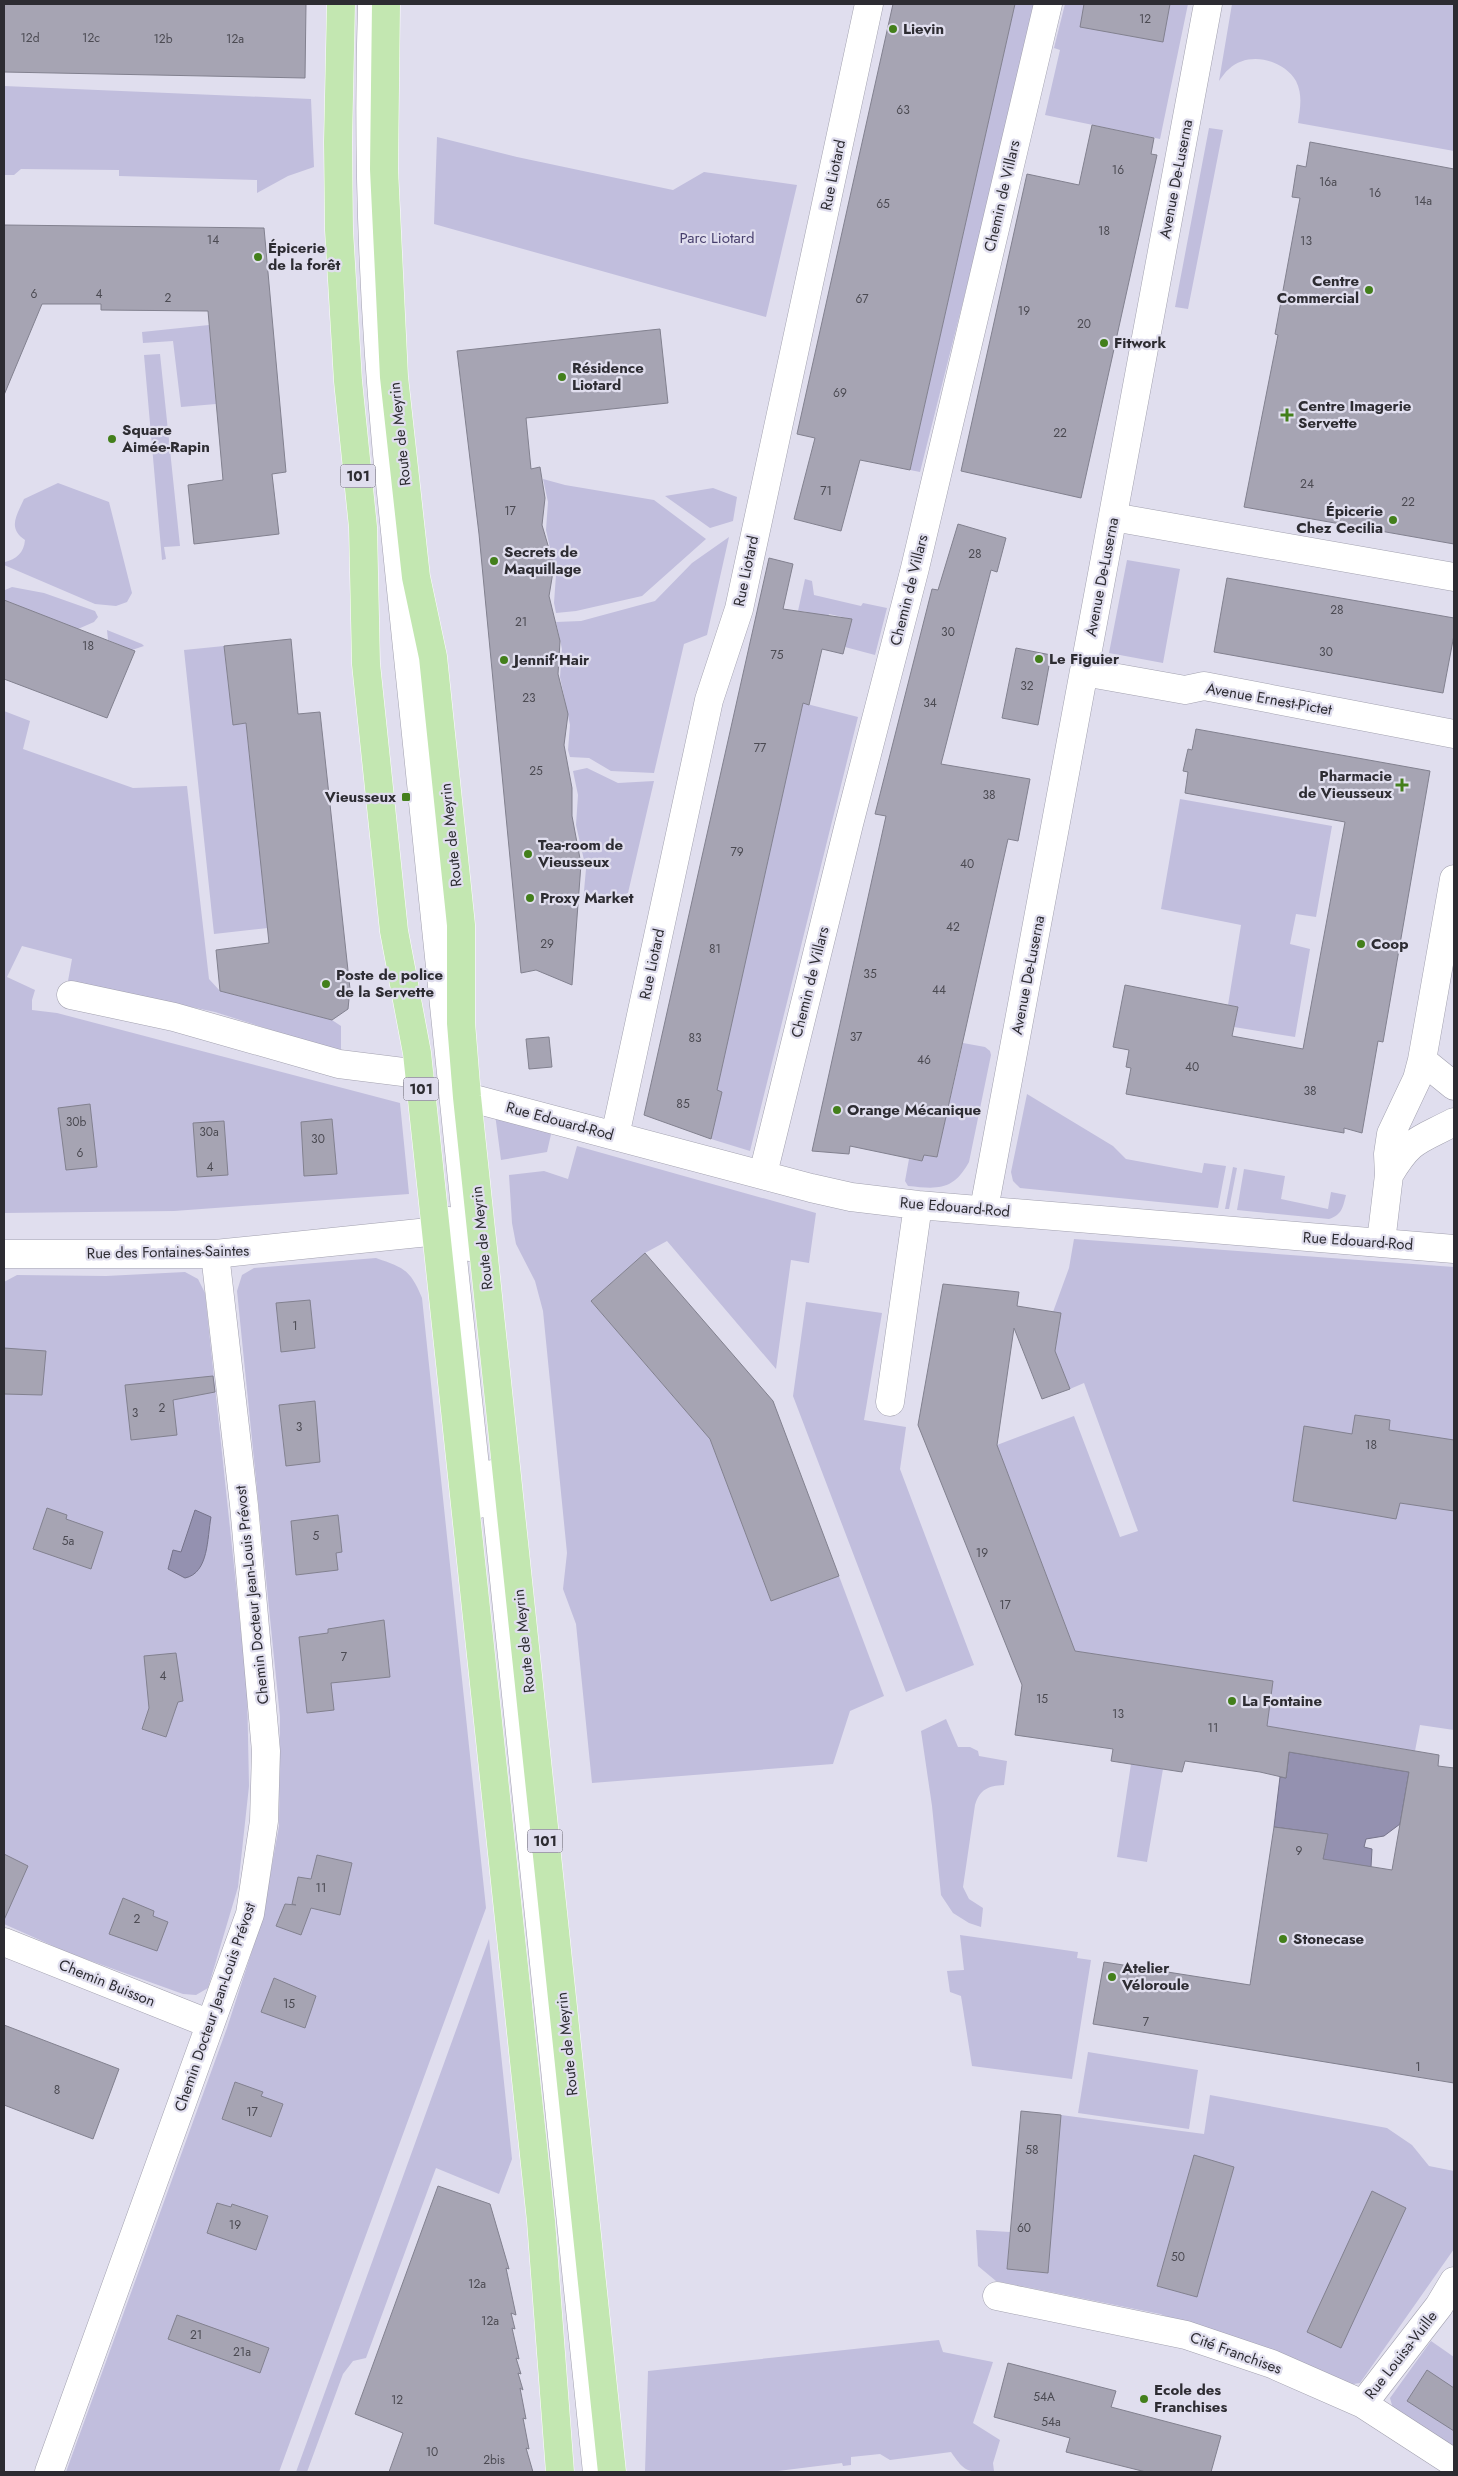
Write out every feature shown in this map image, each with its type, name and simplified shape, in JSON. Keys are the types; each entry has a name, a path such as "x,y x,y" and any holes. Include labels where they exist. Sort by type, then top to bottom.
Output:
{"main road":[{"name":"Route de Meyrin","path":"341,4 338,142 339,230 348,381 363,527 366,664 394,931 410,1009 419,1074 451,1229 612,2472"},
{"name":"Route de Meyrin","path":"386,4 384,186 392,359 416,577 433,657 462,951 461,1024 467,1097 451,1229 541,2221 560,2472"}],"street":[{"path":"356,4 353,155 361,344 580,2472"},
{"path":"372,4 370,164 378,342 451,1229 598,2472"},
{"name":"Rue Liotard","path":"614,1136 709,700 739,609 869,4"},
{"name":"Chemin de Villars","path":"763,1174 851,815 915,568 1048,4"},
{"name":"Avenue De-Luserna","path":"984,1209 1208,4"},
{"path":"1113,517 1454,576"},
{"name":"Avenue Ernest-Pictet","path":"1084,672 1185,690 1204,686 1454,734"},
{"path":"1381,1242 1389,1175 1388,1154 1391,1134 1409,1097 1422,1060 1454,879"},
{"path":"71,995 174,1017 339,1064 419,1074"},
{"path":"1422,1060 1454,1086"},
{"name":"Rue Edouard-Rod","path":"467,1097 851,1197 918,1205 1454,1249"},
{"path":"1389,1175 1403,1153 1419,1138 1454,1122"},
{"path":"890,1402 918,1205"},
{"name":"Rue des Fontaines-Saintes","path":"4,1254 215,1254 451,1229"},
{"name":"Chemin Docteur Jean-Louis Prévost","path":"49,2472 250,1914 264,1821 266,1751 244,1506 215,1254"},
{"name":"Chemin Buisson","path":"4,1942 210,2024"},
{"name":"Rue Louisa-Vuille","path":"1363,2404 1439,2306 1454,2281"},
{"name":"Cité Franchises","path":"997,2296 1186,2334 1272,2364 1363,2404 1454,2463"}],"green space":[{"path":"1015,4 1038,4 920,472 910,470"},
{"path":"1065,4 1188,4 1160,139 1045,115 1060,50 1054,48"},
{"path":"1232,4 1454,4 1454,151 1298,123 1300,97 1296,81 1283,67 1265,60 1255,59 1237,63 1219,81"},
{"path":"4,86 311,99 314,167 288,176 257,193 257,180 119,176 119,170 21,169 14,175 4,175"},
{"path":"1209,128 1223,130 1188,309 1175,307"},
{"name":"Parc Liotard","path":"437,137 517,157 673,190 704,172 797,185 766,317 434,224"},
{"path":"209,325 216,404 181,407 173,341 143,343 142,332"},
{"path":"160,354 180,546 164,547 166,559 162,560 144,355"},
{"path":"543,479 565,485 654,500 706,539 642,596 576,611 556,613 554,603 556,575 546,530 548,502"},
{"path":"58,483 109,502 132,593 127,602 116,606 95,604 4,565 5,562 19,555 24,545 25,540 16,531 15,521 24,499"},
{"path":"713,488 737,497 733,521 710,528 665,496"},
{"path":"729,537 707,635 684,644 654,773 611,771 589,758 570,757 568,750 570,725 560,677 562,649 556,622 581,621 655,601 692,563"},
{"path":"1127,560 1180,569 1163,663 1109,653"},
{"path":"805,579 812,581 814,595 861,606 863,603 887,608 875,655 845,647 851,619 829,614 826,622 806,617 807,612 798,611"},
{"path":"12,587 44,593 95,611 98,617 94,622 78,629 4,600 5,590"},
{"path":"107,630 144,646 132,650 108,640"},
{"path":"224,646 233,724 246,723 268,928 214,934 184,650"},
{"path":"803,703 858,717 750,1151 711,1139 722,1092 717,1090"},
{"path":"4,711 30,721 23,749 133,788 187,786 209,979 220,991 332,1020 341,1026 341,1049 337,1051 215,1012 68,981 72,959 22,946 7,977 35,990 32,1010 57,1013 400,1103 409,1194 174,1211 4,1213"},
{"path":"587,768 618,783 654,781 628,893 600,903 583,902 586,869 576,825 578,795 573,771"},
{"path":"1180,799 1332,826 1316,917 1296,914 1290,944 1310,949 1295,1037 1234,1027 1238,1007 1228,1005 1241,925 1161,909"},
{"path":"963,1043 985,1047 990,1051 991,1055 969,1162 957,1178 944,1186 928,1188 908,1186 905,1181 909,1159 922,1161 924,1155 937,1157"},
{"path":"1027,1094 1113,1146 1126,1159 1202,1173 1204,1163 1226,1166 1218,1208 1020,1188 1013,1181 1011,1172"},
{"path":"495,1114 552,1130 547,1152 501,1160"},
{"path":"577,1146 816,1213 809,1263 791,1260 776,1369 667,1241 645,1253 591,1301 710,1439 771,1601 839,1576 884,1696 850,1711 833,1764 592,1783 576,1624 563,1589 567,1553 543,1311 535,1281 516,1244 512,1223 509,1175 544,1171 568,1179"},
{"path":"1233,1167 1237,1168 1229,1209 1225,1209"},
{"path":"1244,1169 1285,1176 1281,1199 1328,1209 1331,1192 1346,1195 1343,1207 1337,1215 1329,1219 1237,1210"},
{"path":"1074,1239 1454,1267 1454,1730 1420,1725 1415,1751 1267,1726 1273,1681 1075,1651 997,1445 1074,1416 1120,1537 1138,1531 1084,1383 1070,1389 1055,1351 1061,1313 1053,1312 1069,1268"},
{"path":"376,1258 400,1267 410,1275 422,1298 486,1908 279,2472 66,2472 227,2028 262,1920 279,1826 280,1717 237,1291 242,1275 254,1268"},
{"path":"185,1272 198,1279 205,1293 247,1688 249,1786 238,1887 208,1988 196,1995 183,1994 69,1953 4,1924 4,1282 17,1275 106,1276"},
{"path":"806,1302 882,1313 864,1420 906,1427 900,1469 974,1665 906,1692 793,1396"},
{"path":"946,1719 958,1747 970,1747 978,1751 979,1756 1007,1761 1004,1785 985,1789 979,1795 975,1805 963,1887 969,1899 983,1908 981,1927 969,1923 953,1913 941,1895 932,1806 921,1731"},
{"path":"1131,1764 1163,1769 1147,1862 1117,1857"},
{"path":"960,1935 1078,1952 1077,1958 1091,1960 1072,2079 972,2066 961,1996 950,1992 947,1971 964,1970"},
{"path":"489,1939 512,2159 499,2194 436,2168 366,2358 353,2361 343,2374 307,2472 296,2472"},
{"path":"1088,2052 1198,2070 1189,2129 1078,2113"},
{"path":"1210,2095 1387,2128 1412,2145 1429,2166 1454,2171 1454,2249 1360,2383 1347,2385 1160,2314 996,2281 978,2266 976,2230 1010,2232 1007,2269 1047,2273 1061,2115 1204,2134"},
{"path":"939,2340 943,2352 993,2362 973,2423 1000,2440 993,2463 994,2471 978,2472 968,2470 960,2464 951,2452 890,2460 880,2454 851,2457 851,2465 843,2466 842,2463 770,2472 645,2472 648,2371"},
{"path":"1431,2341 1454,2357 1454,2449 1393,2409 1390,2398"}],"shaded area":[{"path":"195,1510 211,1517 203,1562 193,1575 185,1578 168,1569 173,1550 181,1552"},
{"path":"1289,1752 1409,1772 1400,1824 1384,1836 1366,1839 1364,1847 1372,1849 1371,1867 1346,1863 1319,1885 1327,1834 1274,1827 1280,1777 1286,1778"}],"building":[{"path":"4,4 306,4 305,78 4,72"},
{"path":"893,4 1015,4 910,470 860,460 841,531 794,519 815,438 797,434"},
{"path":"1084,4 1170,4 1163,42 1080,27"},
{"path":"1092,125 1154,138 1151,154 1157,155 1081,498 961,471 1027,174 1079,185"},
{"path":"1310,142 1454,169 1454,544 1244,507 1278,335 1275,334 1300,198 1292,197 1297,165 1306,167"},
{"path":"4,225 264,228 286,472 272,474 279,534 194,544 188,485 223,480 208,311 101,310 101,304 42,304 4,395"},
{"path":"660,329 668,403 526,418 531,469 540,467 545,498 542,525 554,566 549,596 560,641 558,674 568,714 564,745 572,788 572,816 581,864 572,985 536,970 521,973 479,534 457,351"},
{"path":"958,524 1006,538 997,572 991,570 941,764 1030,779 1018,841 1008,839 937,1157 924,1155 922,1161 850,1146 849,1154 812,1151 886,816 875,814 932,589 938,590"},
{"path":"769,558 793,564 783,609 852,619 843,654 822,649 809,705 803,703 717,1090 722,1092 711,1139 644,1115"},
{"path":"1227,578 1454,618 1454,635 1443,693 1214,652"},
{"path":"4,600 135,651 107,718 4,679"},
{"path":"291,639 298,714 320,712 350,989 348,1009 332,1020 220,991 216,950 269,943 246,723 233,725 224,646"},
{"path":"1016,648 1051,655 1038,725 1002,718"},
{"path":"1196,729 1430,771 1383,1042 1378,1041 1362,1133 1344,1128 1344,1133 1126,1094 1131,1068 1126,1067 1129,1050 1113,1047 1125,985 1238,1007 1232,1036 1303,1049 1345,822 1185,793 1188,772 1183,771 1188,749 1192,750"},
{"path":"549,1037 552,1067 529,1069 526,1039"},
{"path":"90,1104 97,1167 66,1170 58,1108"},
{"path":"332,1119 337,1174 304,1176 301,1122"},
{"path":"224,1121 228,1175 197,1177 193,1123"},
{"path":"645,1253 773,1401 839,1576 771,1601 710,1439 591,1301"},
{"path":"943,1284 1019,1292 1017,1306 1061,1313 1055,1351 1070,1389 1042,1399 1014,1328 997,1445 1075,1651 1273,1681 1267,1726 1439,1755 1438,1766 1454,1768 1454,2083 1093,2024 1104,1962 1250,1985 1274,1827 1328,1834 1323,1859 1392,1870 1409,1772 1289,1752 1286,1778 1260,1772 1185,1761 1182,1772 1111,1761 1113,1749 1015,1735 1022,1685 918,1425"},
{"path":"310,1300 315,1348 281,1352 276,1303"},
{"path":"4,1348 46,1351 42,1395 4,1394"},
{"path":"213,1376 215,1392 173,1400 177,1435 131,1440 125,1385"},
{"path":"315,1401 320,1462 286,1466 279,1405"},
{"path":"1355,1415 1390,1420 1389,1430 1454,1440 1454,1511 1400,1503 1396,1519 1293,1501 1304,1426 1352,1434"},
{"path":"47,1508 67,1515 66,1519 103,1532 91,1569 33,1549"},
{"path":"338,1515 342,1552 336,1553 338,1570 296,1575 291,1521"},
{"path":"384,1620 390,1677 331,1683 334,1710 307,1713 299,1637 328,1633 328,1629"},
{"path":"176,1653 183,1701 178,1702 166,1737 142,1729 149,1708 144,1656"},
{"path":"4,1854 28,1866 4,1920"},
{"path":"317,1855 352,1863 340,1915 311,1908 301,1935 276,1926 285,1904 296,1905 292,1904 298,1877 311,1879"},
{"path":"123,1898 154,1911 153,1916 168,1922 157,1951 109,1934"},
{"path":"274,1978 316,1996 305,2028 261,2012"},
{"path":"4,2025 119,2069 93,2139 4,2105"},
{"path":"235,2082 263,2092 261,2096 283,2104 271,2137 222,2119"},
{"path":"1021,2111 1061,2115 1048,2273 1007,2269"},
{"path":"1194,2155 1234,2167 1197,2297 1157,2286"},
{"path":"438,2186 490,2204 509,2269 506,2268 516,2315 511,2313 515,2329 512,2328 519,2359 516,2358 521,2374 518,2373 523,2390 520,2388 529,2449 526,2448 533,2472 389,2472 403,2433 355,2414"},
{"path":"1372,2191 1406,2208 1341,2348 1307,2332"},
{"path":"217,2203 231,2207 232,2204 268,2216 256,2250 207,2233"},
{"path":"177,2315 269,2348 260,2373 168,2339"},
{"path":"1008,2363 1116,2391 1111,2407 1221,2436 1211,2472 1146,2472 1066,2452 1070,2438 994,2417"},
{"path":"1427,2370 1454,2388 1454,2431 1407,2401"}],"place":[{"name":"Lievin","path":"893,29"},
{"name":"Épicerie de la forêt","path":"258,257"},
{"name":"Centre Commercial","path":"1369,290"},
{"name":"Fitwork","path":"1104,343"},
{"name":"Résidence Liotard","path":"562,377"},
{"name":"Centre Imagerie Servette","path":"1287,415"},
{"name":"Square Aimée-Rapin","path":"112,439"},
{"name":"Épicerie Chez Cecilia","path":"1393,520"},
{"name":"Secrets de Maquillage","path":"494,561"},
{"name":"Le Figuier","path":"1039,659"},
{"name":"Jennif’Hair","path":"504,660"},
{"name":"Pharmacie de Vieusseux","path":"1402,785"},
{"name":"Vieusseux","path":"406,797"},
{"name":"Tea-room de Vieusseux","path":"528,854"},
{"name":"Proxy Market","path":"530,898"},
{"name":"Coop","path":"1361,944"},
{"name":"Poste de police de la Servette","path":"326,984"},
{"name":"Orange Mécanique","path":"837,1110"},
{"name":"La Fontaine","path":"1232,1701"},
{"name":"Stonecase","path":"1283,1939"},
{"name":"Atelier Véloroule","path":"1112,1977"},
{"name":"Ecole des Franchises","path":"1144,2399"}]}
